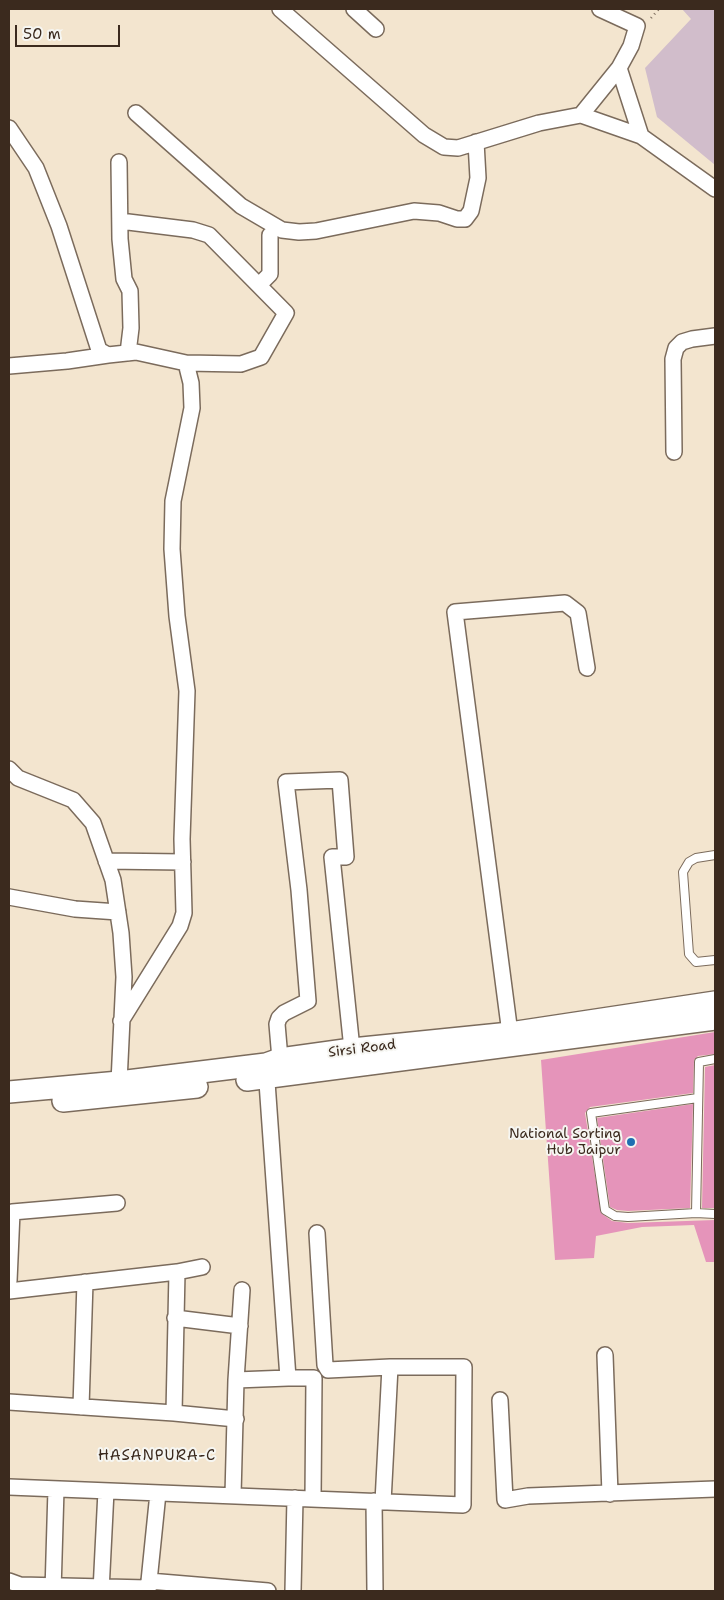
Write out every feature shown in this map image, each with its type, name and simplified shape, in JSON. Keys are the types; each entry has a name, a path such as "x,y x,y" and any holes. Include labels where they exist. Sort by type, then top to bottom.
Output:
{"street":[{"path":"280,9 424,135 444,147 458,148 539,123 581,115 641,136 715,189"},
{"path":"354,9 376,29"},
{"path":"581,115 619,68 631,46 637,26 600,9"},
{"path":"619,68 641,136"},
{"path":"136,113 241,206 265,222 282,230 290,231 316,231 414,211 439,213 457,219 465,219 471,211 478,178 476,142"},
{"path":"9,128 36,168 59,226 99,350 108,355"},
{"path":"119,162 120,221 124,279 130,291 131,328 128,353"},
{"path":"9,366 128,353 186,363 241,364 261,357 286,313 271,299 260,284 209,235 193,230 120,221"},
{"path":"260,284 270,274 270,235"},
{"path":"674,452 673,359 676,348 682,342 715,336"},
{"path":"121,1021 180,926 184,913 183,862 187,690 177,616 172,549 173,501 192,408 191,383 186,363"},
{"path":"511,1040 455,612 565,603 578,613 587,668"},
{"path":"9,769 18,778 73,800 93,823 113,880 118,912 124,977 119,1082"},
{"path":"288,1378 271,1067 279,1018 284,1013 308,1001 299,890 286,782 340,780 346,857 332,857 352,1049"},
{"path":"106,861 183,862"},
{"path":"9,897 75,909 118,912"},
{"name":"Sirsi Road","path":"9,1106 126,1096 352,1049 511,1040 715,1002"},
{"name":"Sirsi Road","path":"9,1092 271,1067 715,1019"},
{"path":"9,1281 12,1212 117,1204"},
{"path":"317,1233 325,1366 328,1370"},
{"path":"9,1291 177,1272 202,1267"},
{"path":"174,1413 177,1272"},
{"path":"81,1406 86,1282"},
{"path":"233,1495 236,1380 242,1290"},
{"path":"175,1318 240,1326"},
{"path":"605,1354 610,1494"},
{"path":"9,1487 463,1505 464,1367 390,1367 328,1370 314,1378 236,1380"},
{"path":"383,1591 375,1591 379,1502 390,1367"},
{"path":"313,1499 314,1378"},
{"path":"500,1400 505,1500 528,1496 715,1489"},
{"path":"9,1402 236,1419"},
{"path":"53,1588 56,1489"},
{"path":"101,1589 106,1491"},
{"path":"148,1587 158,1493"},
{"path":"292,1591 295,1498"},
{"path":"9,1581 20,1585 53,1588 101,1589 148,1587 268,1591"}],"lane":[{"path":"715,855 689,862 683,872 689,954 696,962 715,960"},
{"path":"696,1213 699,1062 715,1059"},
{"path":"698,1098 592,1113 605,1210 615,1216 628,1217 696,1213 715,1214"}],"path":[{"path":"651,18 659,9"}],"shaded area":[{"path":"682,9 715,9 715,165 657,117 645,68 691,19"}],"building":[{"path":"715,1032 715,1054 698,1056 694,1060 693,1093 590,1107 585,1113 601,1213 612,1221 628,1223 715,1220 715,1262 706,1262 694,1225 642,1227 596,1236 594,1258 555,1260 541,1060"},
{"path":"715,1065 715,1208 702,1208 705,1067"},
{"path":"693,1104 690,1208 628,1211 610,1207 597,1118"}],"place":[{"name":"National Sorting Hub Jaipur","path":"631,1142"}],"district":[{"name":"HASANPURA-C","path":"157,1456"}]}
